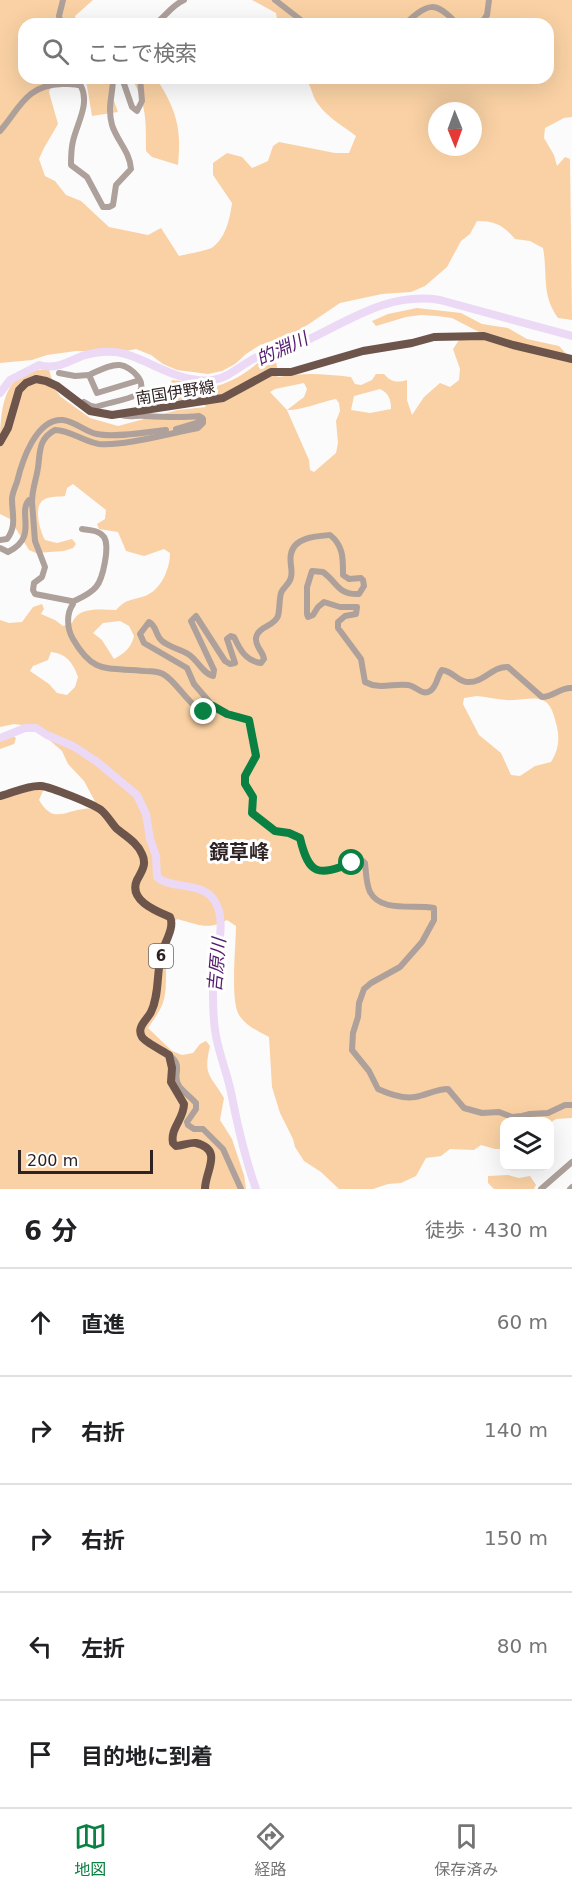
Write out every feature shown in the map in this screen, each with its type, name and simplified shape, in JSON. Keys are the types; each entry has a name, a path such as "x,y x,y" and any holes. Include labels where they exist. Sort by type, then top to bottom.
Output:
{"main road":[{"name":"南国伊野線","path":"0,442 8,428 16,395 27,383 36,379 41,379 66,393 90,411 104,415 223,398 271,372 291,372 363,351 434,337 484,336 522,348 572,359"},
{"name":"6","path":"0,796 32,787 50,788 99,809 138,846 144,862 135,885 138,896 151,909 170,917 172,924 160,961 154,1003 141,1028 141,1034 146,1040 169,1055"},
{"path":"169,1055 173,1087 184,1104 172,1140 176,1146 196,1143 210,1151 213,1161 206,1178 205,1189"}],"street":[{"path":"60,18 63,0"},
{"path":"163,18 169,9 184,0"},
{"path":"275,0 298,18"},
{"path":"485,18 489,0"},
{"path":"411,18 421,9 436,5 444,8 452,18"},
{"path":"0,131 24,98 34,91 54,84 81,86 84,104 73,141 71,165 87,177 104,207 109,207 113,205 116,185 131,169 130,160 113,126 110,96 112,84"},
{"path":"124,84 132,107 137,111 142,101 141,84"},
{"path":"59,373 75,376 89,375 115,365 123,365 134,372 140,380 141,387 136,395 96,406 87,405 73,394 66,393"},
{"path":"89,375 97,393 140,380"},
{"path":"120,414 126,417 199,416 202,418"},
{"path":"82,529 95,531 106,540 105,562 98,585 90,593 72,602 35,594 34,583 42,577 45,567 35,541 32,488 38,472 38,453 46,437 55,430 98,444 112,444 198,428 203,423 202,418"},
{"path":"0,540 8,539 12,533 14,514 12,498 30,446 42,427 62,420 82,426 96,434 127,434 171,430 196,423 202,418"},
{"path":"0,548 8,552 12,551 24,538 27,526 26,503 27,500 32,502"},
{"path":"572,688 563,688 554,695 542,697 508,667 502,667 471,682 465,682 450,671 442,670 437,675 434,688 429,692 423,692 411,685 378,687 365,682 361,659 338,628 338,622 345,616 356,614 357,607 340,607 324,602 313,615 308,617 307,587 312,572 323,572 335,585 350,594 359,594 365,584 361,578 349,579 343,575 344,557 333,536 315,536 299,543 291,554 292,575 290,582 281,592 277,618 272,624 261,629 256,637 256,645 264,659 261,663 250,660 243,654 234,637 231,636 227,639 235,663 230,664 225,661 196,616 191,621 214,670 213,676 206,673 188,654 164,643 157,636 152,623 149,622 140,634 144,643 187,668 194,684 213,706 227,714 249,720 256,756 248,769 245,784 253,797 252,813 275,831 289,833 300,838 308,864 314,869 333,870 363,861 370,893 376,899 392,906 422,905 434,908 434,920 422,942 400,967 364,989 358,1003 352,1050 369,1071 378,1089 402,1097 414,1097 438,1089 448,1089 459,1103 472,1112 499,1112 512,1117 530,1113 548,1113 565,1105 572,1105"},
{"path":"72,602 69,622 71,636 81,651 95,664 103,669 158,672 172,680 200,710 208,712 213,706"},
{"path":"169,1055 177,1061 179,1086 196,1103 196,1109 188,1119 188,1125 194,1129 203,1129 212,1140 221,1145 241,1189"},
{"path":"541,1189 572,1162"}],"shaded area":[{"path":"0,0 93,0 76,18 18,18 18,84 52,84 49,92 58,124 39,159 45,176 55,181 66,195 81,201 109,227 148,235 161,228 179,256 213,247 224,233 232,203 213,175 213,163 227,153 242,157 252,168 268,161 273,146 279,142 335,153 349,153 356,136 322,109 308,84 554,84 554,18 277,18 276,13 252,0 572,0 572,117 564,118 545,128 544,138 554,155 557,166 565,157 570,159 572,320 558,318 549,301 543,248 530,241 515,239 507,230 498,225 477,221 470,234 461,241 447,267 425,286 411,292 382,294 340,303 303,328 260,345 222,371 208,374 177,370 136,349 121,352 76,351 47,355 32,360 0,363"},
{"path":"87,84 112,84 110,90 118,112 92,116"},
{"path":"134,84 159,84 168,99 178,129 178,165 152,157 146,151 145,114 141,97"},
{"path":"417,308 461,313 482,324 508,328 527,339 559,346 572,360 572,1118 554,1120 554,1117 500,1117 500,1149 481,1145 474,1150 450,1149 441,1156 426,1158 416,1176 401,1183 373,1189 339,1189 321,1172 304,1161 295,1147 280,1113 272,1087 269,1037 242,1019 236,1008 234,986 236,926 227,920 208,926 177,919 168,935 164,999 160,1010 148,1028 172,1051 182,1055 193,1053 200,1044 206,1041 210,1046 207,1063 209,1074 224,1098 220,1120 232,1139 244,1175 246,1189 0,1189 0,798 45,786 39,800 49,812 59,814 99,809 84,781 68,764 62,751 47,738 29,726 14,724 0,727 0,620 9,623 22,622 33,607 42,604 44,609 41,614 63,626 72,623 85,611 116,610 126,602 145,596 156,589 166,572 170,553 164,549 144,556 126,551 118,532 99,529 97,524 105,519 106,510 73,484 67,488 65,496 50,497 41,502 38,518 45,540 57,543 72,539 76,544 73,548 64,551 36,553 29,550 10,519 0,514 0,438 6,396 12,384 21,376 33,371 49,370 55,389 61,397 90,418 118,426 178,410 206,407 201,400 184,402 178,400 170,385 172,380 184,381 199,388 217,386 242,374 263,358 275,359 278,377 306,374 332,375 351,377 355,384 361,385 372,380 376,374 384,374 394,381 407,380 407,400 412,415 424,397 440,383 450,387 459,380 460,369 453,349 459,340 479,332 452,318 437,316 406,317 376,326 372,321 388,314","holes":["304,383 307,389 304,397 287,410 270,392","380,389 389,397 391,409 370,413 351,410 354,396","336,399 339,403 340,411 336,421 338,443 336,453 314,472 310,470 309,460 287,410","120,621 129,626 134,636 127,650 114,659 102,640 93,633 103,623","51,652 61,655 69,660 76,672 78,677 75,687 67,695 57,693 49,684 30,671 33,666 48,660","477,696 505,700 532,698 543,700 551,709 558,732 558,745 551,762 535,766 520,776 511,775 501,753 479,735 463,704 464,698"]},
{"path":"10,734 16,738 14,744 0,749 0,738"},
{"path":"508,1175 519,1178 530,1176 536,1185 534,1189 494,1189 488,1183 488,1176"}],"waterway":[{"name":"的淵川","path":"0,393 10,380 39,365 56,366 82,356 102,352 125,354 186,378 218,379 253,359 292,347 363,313 400,301 419,299 440,300 572,336"},
{"name":"吉原川","path":"0,738 25,728 36,728 73,746 96,761 137,795 146,814 150,839 156,856 157,877 163,881 202,890 214,900 219,909 220,920 213,979 215,1030 242,1143 256,1189"}],"district":[{"name":"鏡草峰","path":"239,852"}],"route":[{"path":"204,712 208,712 213,706 227,714 249,720 256,756 245,776 245,784 253,797 252,813 275,831 289,833 300,838 308,864 314,869 333,870 352,863"}]}
